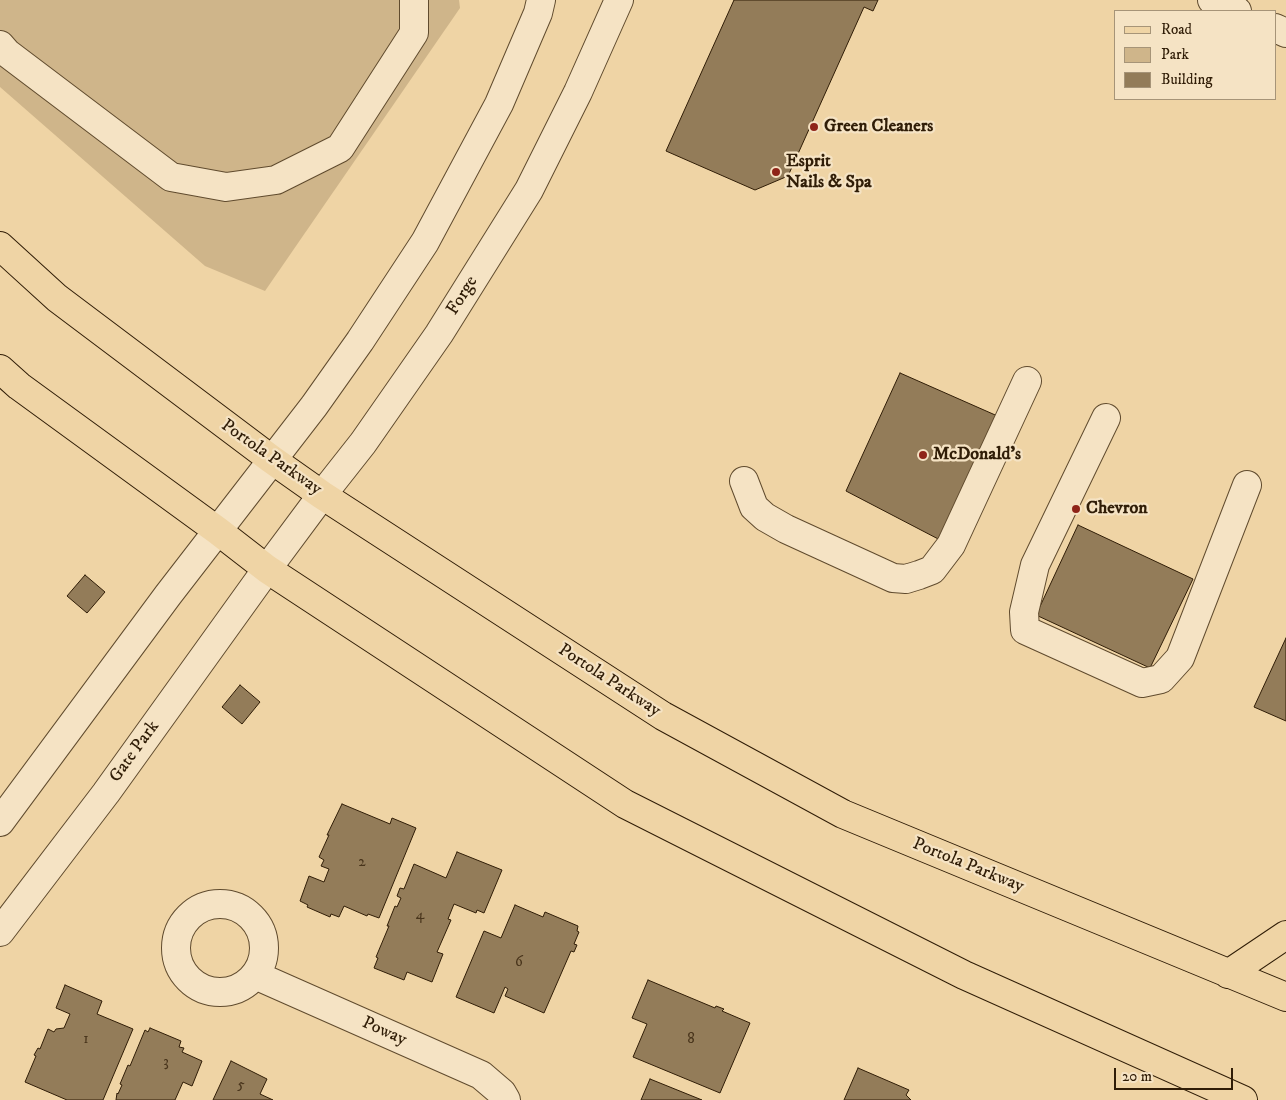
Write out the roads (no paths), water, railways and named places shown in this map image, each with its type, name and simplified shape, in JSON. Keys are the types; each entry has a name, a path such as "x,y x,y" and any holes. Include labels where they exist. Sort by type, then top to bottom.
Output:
{"main road":[{"name":"Portola Parkway","path":"0,246 56,298 271,459 322,495 663,716 843,814 1286,997"},
{"path":"0,369 19,386 267,569 625,804 964,975 1243,1100"},
{"path":"1228,974 1286,935"}],"street":[{"path":"0,45 7,53 171,177 226,187 276,180 340,148 414,34 414,0"},
{"path":"0,822 168,595 271,459 314,406 360,341 425,242 499,104 538,13 541,0"},
{"name":"Forge","path":"267,569 363,443 439,334 529,190 578,92 619,0"},
{"path":"1212,0 1235,10"},
{"path":"744,481 754,507 765,517 786,529 894,578 906,579 919,576 932,570 951,545 1027,381"},
{"path":"1106,418 1035,565 1024,612 1025,630 1142,683 1161,679 1180,658 1247,485"},
{"name":"Gate Park","path":"0,932 106,793 267,569"},
{"name":"Poway","path":"255,975 481,1075 506,1100"}],"place":[{"name":"Green Cleaners","path":"814,127"},
{"name":"Esprit Nails & Spa","path":"776,172"},
{"name":"McDonald's","path":"923,455"},
{"name":"Chevron","path":"1076,509"}]}
